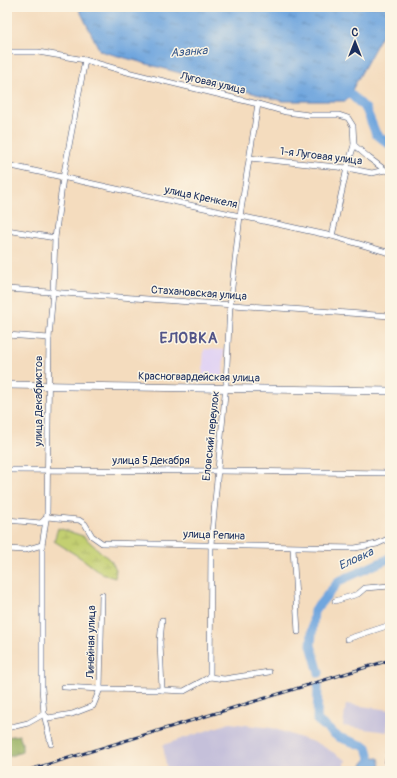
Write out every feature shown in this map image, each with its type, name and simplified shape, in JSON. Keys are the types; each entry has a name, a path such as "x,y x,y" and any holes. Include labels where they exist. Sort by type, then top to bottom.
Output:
{"main road":[{"name":"Красногвардейская улица","path":"7,385 390,391"}],"street":[{"name":"Луговая улица","path":"7,52 38,52 85,60 131,74 286,112 309,116 340,115 348,118 353,126 354,145"},
{"name":"улица Декабристов","path":"51,744 44,714 42,688 42,545 47,517 49,338 53,292 55,238 63,178 85,60"},
{"name":"Еловский переулок","path":"210,677 211,544 225,389 230,305 240,216 258,104"},
{"path":"332,236 347,168 354,145 387,171"},
{"name":"1-я Луговая улица","path":"249,158 347,168 372,173 387,171"},
{"name":"улица Кренкеля","path":"7,165 332,236 390,253"},
{"path":"7,230 55,238"},
{"name":"Стахановская улица","path":"7,289 390,316"},
{"path":"7,335 49,338"},
{"name":"улица 5 Декабря","path":"7,470 390,473"},
{"path":"7,520 41,523 47,517"},
{"name":"улица Репина","path":"47,517 79,520 85,524 92,536 102,543 211,544 293,548 355,548 377,544 390,538"},
{"path":"7,549 25,550 42,545"},
{"path":"293,548 298,632"},
{"path":"335,601 358,594 365,588 390,586"},
{"name":"Линейная улица","path":"44,714 48,718 72,714 94,706 100,689 102,595"},
{"path":"162,620 160,642 162,690"},
{"path":"347,639 390,625"},
{"path":"210,677 224,679 269,672"},
{"name":"Линейная улица","path":"100,689 184,691 210,677"},
{"path":"64,687 100,689"},
{"path":"7,728 28,723 44,714"},
{"path":"386,771 390,746"}],"shaded area":[{"path":"204,349 224,350 223,381 202,381"},
{"path":"346,704 390,710 387,732 343,726"},
{"path":"230,723 272,728 319,744 346,760 343,771 167,771 163,745"}],"green space":[{"path":"58,528 83,536 111,561 116,569 115,578 102,574 84,560 54,541"},
{"path":"19,735 22,743 22,752 7,757 7,737"}],"water":[{"name":"Азанка","path":"78,7 390,7 388,24 346,101 282,101 100,51"},
{"path":"370,756 379,758 381,767 379,771 358,771 364,762"}],"waterway":[{"name":"Еловка","path":"342,86 366,109 376,134 390,145"},
{"name":"Еловка","path":"319,673 311,645 314,611 339,581 390,557"},
{"name":"Еловка","path":"318,686 317,720 338,737 367,747 373,768 371,771"}],"railway":[{"path":"26,771 390,660"}],"district":[{"name":"ЕЛОВКА","path":"189,338"}]}
